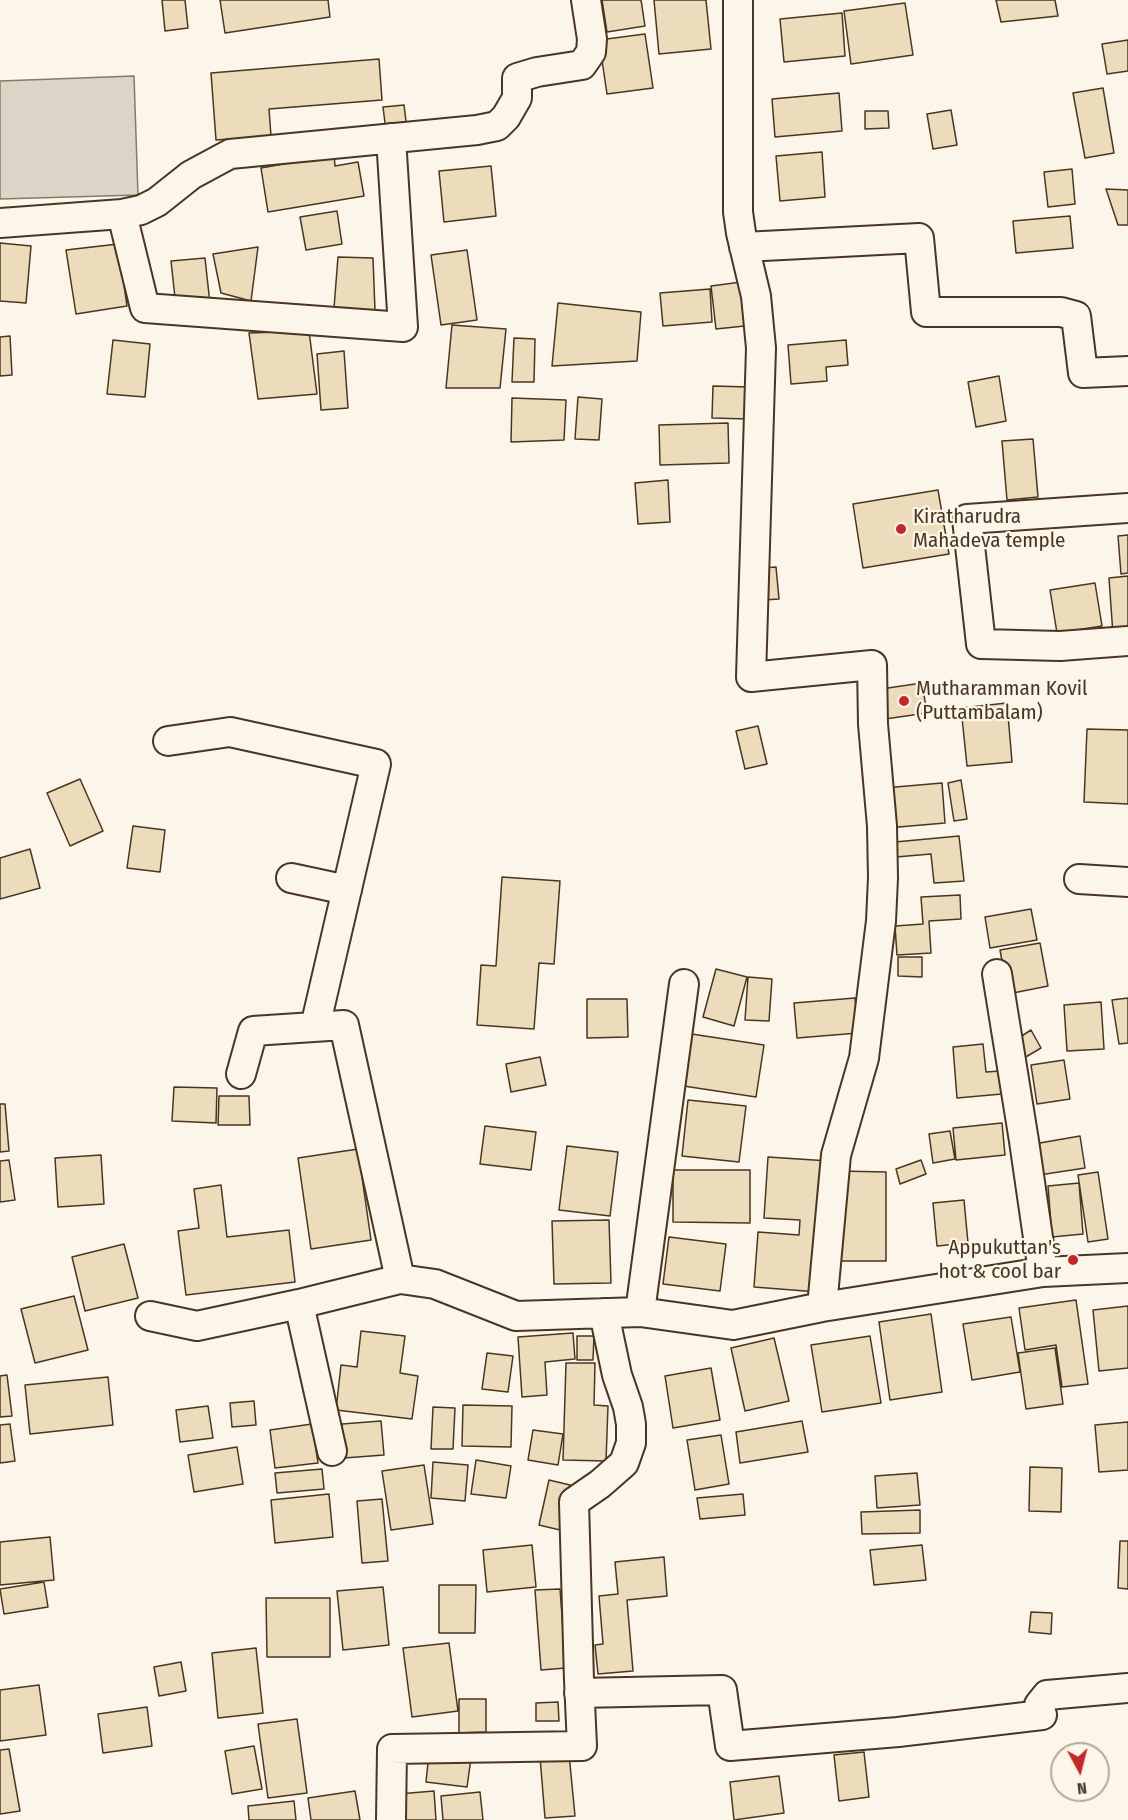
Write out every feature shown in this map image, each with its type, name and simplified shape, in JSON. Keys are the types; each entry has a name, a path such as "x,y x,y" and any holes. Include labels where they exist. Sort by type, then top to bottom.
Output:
{"street":[{"path":"0,223 122,214 141,210 157,202 191,174 230,154 477,130 497,126 506,117 517,98 517,78 537,72 582,65 587,58 591,52 592,39 586,0"},
{"path":"738,0 738,212 756,296 761,348 751,677 872,665 873,724 882,826 881,921 864,1058 836,1155 822,1307"},
{"path":"122,214 145,308 404,327 391,138"},
{"path":"744,247 919,237 926,312 1061,312 1076,316 1083,373 1128,371"},
{"path":"1128,508 967,519 981,644 1060,646 1128,641"},
{"path":"168,741 230,732 376,764 315,1027"},
{"path":"291,878 347,890"},
{"path":"1079,879 1128,882"},
{"path":"997,974 1043,1272"},
{"path":"640,1312 684,984"},
{"path":"241,1074 253,1031 344,1025 400,1279"},
{"path":"150,1316 197,1326 400,1279 435,1284 516,1316 640,1312 733,1325 822,1307 1043,1272 1128,1268"},
{"path":"299,1304 332,1451"},
{"path":"391,1820 392,1749 582,1746 574,1502 624,1463 631,1443 628,1407 616,1375 604,1313"},
{"path":"579,1693 722,1690 729,1746 898,1732 1042,1715 1039,1705 1047,1695 1128,1688"}],"shaded area":[{"path":"134,76 138,195 0,199 0,81"}],"building":[{"path":"162,0 185,0 188,28 165,31"},
{"path":"220,0 328,0 330,17 225,33"},
{"path":"602,0 641,0 645,26 607,32"},
{"path":"654,0 706,0 711,49 659,54"},
{"path":"996,0 1055,0 1058,16 1001,22"},
{"path":"905,3 913,55 851,64 844,11"},
{"path":"842,13 845,56 784,62 780,19"},
{"path":"645,34 653,88 607,94 599,40"},
{"path":"1128,40 1128,71 1107,74 1102,44"},
{"path":"379,59 382,100 269,109 271,136 216,140 211,73"},
{"path":"1103,88 1114,153 1085,158 1073,93"},
{"path":"839,93 842,131 775,137 772,99"},
{"path":"404,105 407,129 386,131 383,107"},
{"path":"951,110 957,145 933,149 927,114"},
{"path":"865,111 888,111 889,128 865,129"},
{"path":"822,152 825,197 780,201 776,156"},
{"path":"334,155 335,166 358,162 364,196 268,212 261,168"},
{"path":"491,166 496,216 444,222 439,171"},
{"path":"1072,169 1075,204 1048,207 1044,172"},
{"path":"1106,189 1128,190 1128,225 1118,225"},
{"path":"337,211 342,244 306,250 300,217"},
{"path":"1070,216 1073,248 1016,253 1013,221"},
{"path":"0,243 31,246 26,303 0,301"},
{"path":"118,244 127,306 76,314 66,250"},
{"path":"258,247 251,301 221,293 213,254"},
{"path":"467,250 477,320 441,325 431,255"},
{"path":"338,257 373,258 375,311 334,308"},
{"path":"205,258 210,304 176,307 171,261"},
{"path":"749,281 754,325 716,329 711,286"},
{"path":"710,289 712,322 663,326 660,293"},
{"path":"558,303 641,312 637,361 552,366"},
{"path":"452,325 506,329 500,388 446,388"},
{"path":"309,331 317,394 258,399 249,333"},
{"path":"10,336 12,375 0,376 0,337"},
{"path":"514,338 535,339 534,382 512,382"},
{"path":"113,340 150,344 145,397 107,394"},
{"path":"846,340 848,365 826,367 827,381 791,384 788,345"},
{"path":"344,351 348,408 321,410 317,354"},
{"path":"999,376 1006,421 976,427 968,382"},
{"path":"713,386 749,387 748,419 712,418"},
{"path":"578,397 602,399 599,440 575,439"},
{"path":"512,398 566,400 564,440 511,442"},
{"path":"728,423 729,463 660,465 659,425"},
{"path":"1033,439 1038,497 1007,500 1002,441"},
{"path":"668,480 670,522 638,524 635,483"},
{"name":"Kiratharudra Mahadeva temple","path":"938,490 949,554 863,568 853,504"},
{"path":"1128,535 1128,573 1121,574 1118,536"},
{"path":"776,567 779,599 764,600 762,568"},
{"path":"1128,576 1128,634 1113,635 1109,578"},
{"path":"1095,583 1102,626 1057,633 1050,590"},
{"name":"Mutharamman Kovil (Puttambalam)","path":"922,683 927,713 885,719 881,689"},
{"path":"1007,703 1012,762 967,766 961,708"},
{"path":"758,726 767,764 745,769 736,731"},
{"path":"1087,729 1128,730 1128,804 1084,802"},
{"path":"80,779 103,831 70,846 47,793"},
{"path":"961,780 967,819 954,821 948,783"},
{"path":"942,783 945,823 887,828 884,788"},
{"path":"133,826 165,830 160,872 127,868"},
{"path":"959,836 964,881 934,883 931,854 896,857 895,842"},
{"path":"30,849 40,888 0,899 0,858"},
{"path":"502,877 560,881 554,964 539,963 534,1029 477,1025 481,965 496,966"},
{"path":"960,895 961,919 929,921 931,953 897,955 895,926 923,924 921,897"},
{"path":"1031,909 1037,940 990,948 985,917"},
{"path":"1040,943 1048,986 1008,994 1000,950"},
{"path":"898,957 922,957 922,977 898,976"},
{"path":"716,969 747,977 734,1026 703,1017"},
{"path":"748,977 772,979 769,1021 745,1020"},
{"path":"855,998 858,1033 797,1038 794,1003"},
{"path":"1128,998 1128,1043 1119,1044 1112,1000"},
{"path":"587,999 627,999 628,1037 587,1038"},
{"path":"1101,1002 1104,1049 1067,1051 1064,1005"},
{"path":"1031,1030 1041,1048 1024,1058 1014,1041"},
{"path":"685,1033 764,1045 756,1097 677,1085"},
{"path":"983,1044 986,1072 1000,1071 1002,1094 957,1098 953,1047"},
{"path":"540,1057 546,1085 511,1092 506,1064"},
{"path":"1064,1060 1070,1099 1037,1104 1031,1065"},
{"path":"174,1087 217,1088 216,1123 172,1121"},
{"path":"219,1096 249,1096 250,1125 218,1125"},
{"path":"688,1100 746,1106 739,1162 682,1156"},
{"path":"0,1104 5,1104 9,1151 0,1152"},
{"path":"1002,1123 1005,1155 956,1160 953,1128"},
{"path":"485,1126 536,1132 531,1170 480,1164"},
{"path":"950,1131 955,1159 933,1163 929,1134"},
{"path":"1080,1136 1085,1168 1039,1175 1034,1144"},
{"path":"567,1146 618,1152 610,1216 559,1210"},
{"path":"358,1149 371,1240 311,1249 298,1158"},
{"path":"101,1155 104,1204 58,1207 55,1158"},
{"path":"768,1157 829,1161 818,1292 754,1287 758,1232 799,1235 800,1220 764,1218"},
{"path":"9,1160 15,1200 0,1202 0,1161"},
{"path":"921,1160 926,1174 900,1184 896,1169"},
{"path":"673,1170 750,1170 750,1223 673,1222"},
{"path":"840,1171 886,1172 886,1261 835,1261"},
{"path":"1098,1172 1108,1239 1088,1242 1078,1175"},
{"path":"1079,1183 1083,1234 1052,1237 1048,1186"},
{"path":"221,1185 227,1237 289,1230 295,1282 186,1295 178,1231 199,1228 194,1189"},
{"path":"964,1200 968,1243 937,1246 933,1203"},
{"path":"609,1220 611,1283 554,1284 552,1221"},
{"path":"669,1237 726,1244 720,1291 663,1284"},
{"path":"124,1244 138,1298 85,1311 72,1257"},
{"path":"74,1296 88,1350 35,1363 21,1309"},
{"path":"1076,1300 1088,1384 1062,1387 1056,1345 1025,1350 1019,1308"},
{"path":"1128,1306 1128,1368 1099,1371 1093,1310"},
{"path":"931,1314 942,1392 890,1400 879,1322"},
{"path":"1011,1317 1020,1372 972,1380 963,1324"},
{"path":"361,1331 405,1336 400,1373 418,1376 412,1419 336,1410 341,1365 357,1367"},
{"path":"573,1333 575,1359 545,1362 547,1395 522,1397 518,1337"},
{"path":"577,1336 594,1336 593,1360 577,1360"},
{"path":"870,1336 881,1403 822,1412 811,1345"},
{"path":"774,1338 789,1401 745,1411 731,1348"},
{"path":"1055,1348 1063,1404 1026,1409 1018,1353"},
{"path":"487,1353 513,1356 508,1392 482,1389"},
{"path":"566,1363 595,1363 594,1405 608,1406 606,1461 563,1460"},
{"path":"711,1368 720,1420 673,1428 665,1376"},
{"path":"7,1375 12,1416 0,1417 0,1376"},
{"path":"108,1377 113,1425 30,1434 25,1385"},
{"path":"254,1401 256,1425 232,1427 230,1403"},
{"path":"463,1405 512,1406 511,1447 462,1446"},
{"path":"208,1406 213,1438 180,1442 176,1410"},
{"path":"433,1407 455,1408 453,1449 431,1449"},
{"path":"381,1421 384,1455 344,1458 342,1424"},
{"path":"802,1421 808,1452 740,1463 736,1432"},
{"path":"1128,1422 1128,1470 1099,1472 1095,1425"},
{"path":"10,1424 15,1461 0,1463 0,1425"},
{"path":"312,1424 318,1463 275,1468 270,1430"},
{"path":"533,1430 563,1434 558,1465 528,1460"},
{"path":"721,1435 729,1484 695,1490 687,1440"},
{"path":"237,1447 243,1484 194,1492 188,1455"},
{"path":"476,1460 511,1466 506,1498 471,1494"},
{"path":"433,1462 468,1465 465,1501 431,1498"},
{"path":"424,1465 433,1524 391,1530 382,1471"},
{"path":"1030,1467 1062,1468 1061,1512 1029,1511"},
{"path":"322,1469 324,1489 277,1493 275,1473"},
{"path":"917,1473 920,1505 877,1508 875,1476"},
{"path":"549,1480 570,1485 560,1530 539,1525"},
{"path":"329,1494 333,1537 275,1543 271,1500"},
{"path":"743,1494 745,1515 700,1519 697,1498"},
{"path":"382,1499 388,1561 362,1563 357,1501"},
{"path":"920,1510 920,1533 862,1534 861,1512"},
{"path":"50,1537 54,1580 0,1585 0,1542"},
{"path":"1120,1541 1128,1541 1128,1589 1118,1588"},
{"path":"532,1545 536,1587 487,1592 483,1550"},
{"path":"922,1545 926,1580 874,1585 870,1550"},
{"path":"664,1557 667,1596 627,1600 633,1671 598,1674 595,1645 603,1644 599,1596 618,1594 615,1562"},
{"path":"44,1582 48,1607 4,1614 0,1589"},
{"path":"439,1585 476,1585 475,1633 439,1633"},
{"path":"383,1587 389,1645 343,1650 337,1591"},
{"path":"560,1589 566,1668 541,1670 535,1590"},
{"path":"266,1598 330,1598 330,1657 267,1657"},
{"path":"1031,1612 1052,1613 1051,1634 1029,1632"},
{"path":"449,1643 458,1711 412,1717 403,1648"},
{"path":"256,1648 263,1713 218,1718 212,1653"},
{"path":"181,1662 186,1691 159,1696 154,1667"},
{"path":"39,1685 46,1735 0,1741 0,1690"},
{"path":"459,1699 486,1699 486,1732 459,1733"},
{"path":"558,1702 559,1721 536,1721 536,1703"},
{"path":"147,1707 152,1746 103,1753 98,1714"},
{"path":"297,1719 307,1793 268,1798 258,1724"},
{"path":"254,1746 262,1789 232,1794 225,1751"},
{"path":"9,1749 20,1811 0,1814 0,1750"},
{"path":"864,1752 869,1797 839,1801 834,1755"},
{"path":"429,1753 471,1758 467,1787 426,1782"},
{"path":"569,1754 575,1816 545,1818 540,1757"},
{"path":"779,1776 784,1813 734,1820 730,1782"},
{"path":"355,1791 360,1820 311,1820 308,1798"},
{"path":"434,1791 436,1820 400,1820 398,1794"},
{"path":"480,1792 483,1820 443,1820 441,1796"},
{"path":"294,1801 296,1820 249,1820 248,1806"}],"place":[{"name":"Kiratharudra Mahadeva temple","path":"901,529"},
{"name":"Mutharamman Kovil (Puttambalam)","path":"904,701"},
{"name":"Appukuttan's hot & cool bar","path":"1073,1260"}]}
